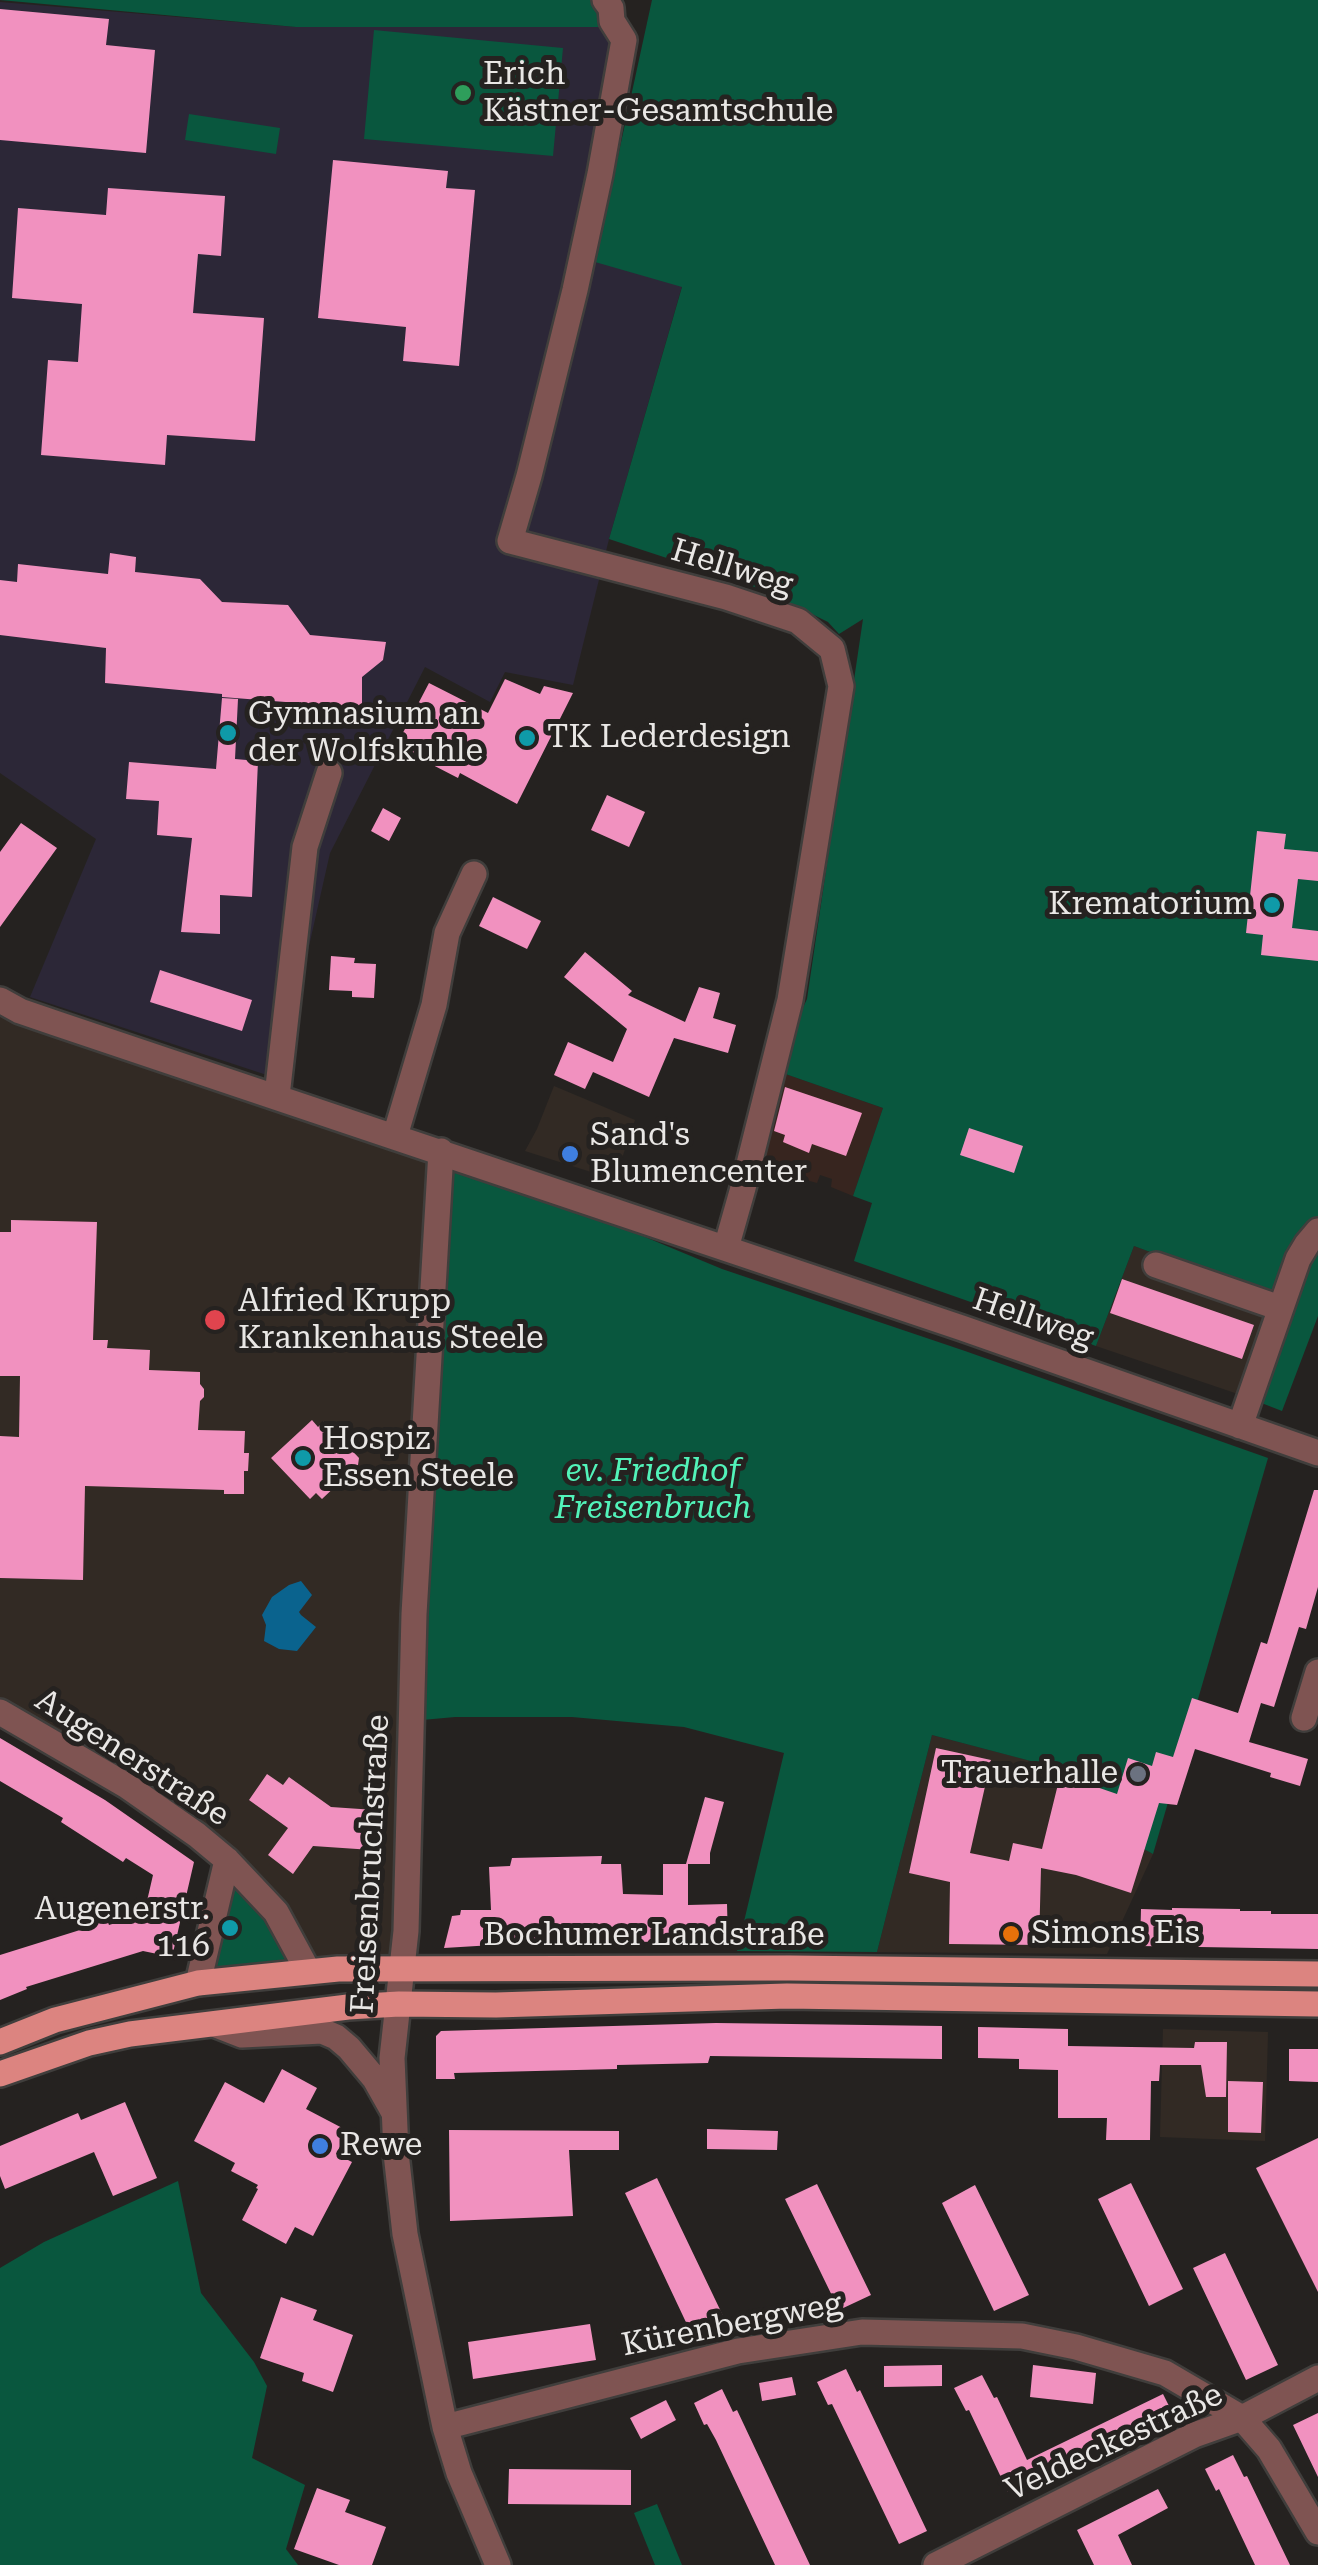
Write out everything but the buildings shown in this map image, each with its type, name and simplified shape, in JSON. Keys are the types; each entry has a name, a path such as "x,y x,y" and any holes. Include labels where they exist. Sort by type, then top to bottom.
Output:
{"main road":[{"name":"Bochumer Landstraße","path":"0,2042 55,2020 198,1983 308,1970 790,1968 1318,1974"},
{"name":"Bochumer Landstraße","path":"0,2074 89,2043 130,2034 399,2004 787,1996 1318,2004"}],"street":[{"name":"Hellweg","path":"606,0 612,21 624,40 584,251 510,541 798,621 832,648 841,686 790,1000 726,1248"},
{"path":"277,1096 306,848 329,773"},
{"path":"395,1136 434,1005 447,933 474,874"},
{"name":"Hellweg","path":"0,1000 37,1017 726,1248 1318,1453"},
{"name":"Freisenbruchstraße","path":"441,1151 414,1614 406,1920 392,2058 404,2234 445,2427 459,2473 498,2565"},
{"path":"1240,1426 1298,1259 1318,1231"},
{"path":"1156,1265 1280,1308"},
{"path":"1304,1718 1318,1672"},
{"name":"Augenerstraße","path":"0,1712 127,1786 198,1835 276,1912 308,1970"},
{"name":"Augenerstraße","path":"198,1983 226,1860"},
{"name":"Bochumer Landstraße","path":"214,2024 242,2036 322,2031 336,2037 375,2079 395,2115"},
{"name":"Kürenbergweg","path":"445,2427 738,2351 862,2332 1022,2336 1165,2373 1242,2418 1269,2449 1318,2532"},
{"name":"Veldeckestraße","path":"936,2565 1194,2435 1242,2418 1318,2378"}],"shaded area":[{"path":"0,2 296,27 617,27 573,246 682,286 609,539 573,685 505,672 490,702 425,667 330,853 279,1079 30,997 96,839 0,773"},
{"name":"Alfried Krupp Krankenhaus Steele","path":"0,1002 439,1150 403,1969 309,1970 254,1885 0,1711"},
{"path":"774,1070 883,1108 853,1196 831,1187 832,1179 820,1175 817,1183 752,1165"},
{"path":"554,1086 635,1120 621,1161 610,1178 525,1151"},
{"path":"1134,1246 1276,1298 1241,1395 1096,1346"},
{"path":"932,1735 1062,1769 1057,1801 1153,1854 1107,1954 877,1952"},
{"path":"1163,2029 1268,2032 1265,2141 1160,2137"}],"green space":[{"path":"0,0 624,0 617,27 296,27"},
{"path":"652,0 1318,0 1318,1316 1282,1411 1241,1395 1275,1298 1134,1246 1096,1346 854,1261 872,1203 853,1196 883,1108 774,1070 807,999 863,619 839,634 828,622 761,589 609,539 682,287 595,262"},
{"name":"Erich Kästner-Gesamtschule","path":"374,30 563,48 553,156 364,139"},
{"path":"189,114 280,128 276,154 185,140"},
{"name":"ev. Friedhof Freisenbruch","path":"443,1153 722,1269 1268,1458 1153,1854 1056,1801 1061,1769 932,1735 877,1952 737,1951 784,1753 684,1727 572,1717 411,1721"},
{"path":"228,1862 306,1970 199,1982"},
{"path":"178,2181 201,2293 254,2362 267,2386 252,2458 305,2485 286,2549 298,2565 0,2565 0,2268 44,2242"},
{"path":"657,2504 682,2565 655,2565 634,2513"}],"water":[{"path":"301,1581 312,1595 299,1612 316,1627 297,1651 279,1649 264,1641 266,1625 262,1615 272,1597"}],"place":[{"name":"Erich Kästner-Gesamtschule","path":"463,93"},
{"name":"Gymnasium an der Wolfskuhle","path":"228,733"},
{"name":"TK Lederdesign","path":"527,738"},
{"name":"Krematorium","path":"1272,905"},
{"name":"Sand's Blumencenter","path":"570,1154"},
{"name":"Alfried Krupp Krankenhaus Steele","path":"215,1320"},
{"name":"Hospiz Essen Steele","path":"303,1458"},
{"name":"Trauerhalle","path":"1138,1774"},
{"name":"Augenerstr. 116","path":"230,1928"},
{"name":"Simons Eis","path":"1011,1934"},
{"name":"Rewe","path":"320,2146"}]}
